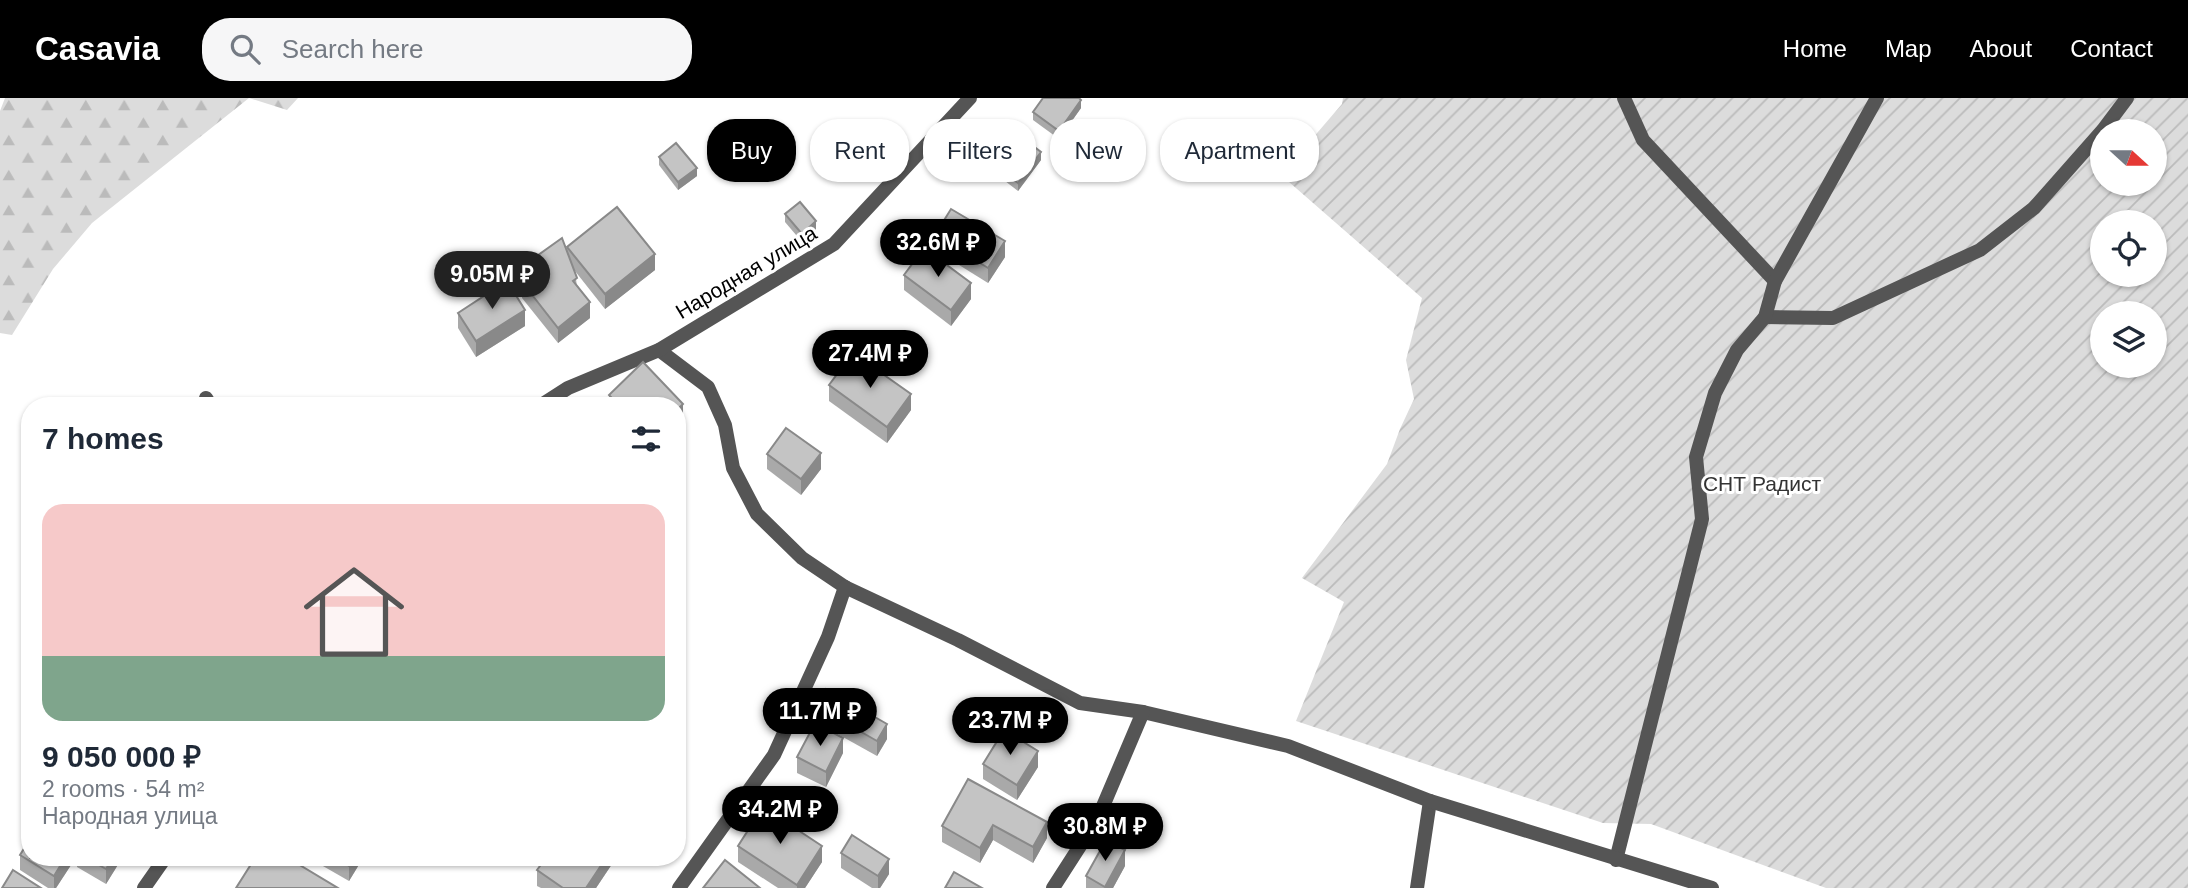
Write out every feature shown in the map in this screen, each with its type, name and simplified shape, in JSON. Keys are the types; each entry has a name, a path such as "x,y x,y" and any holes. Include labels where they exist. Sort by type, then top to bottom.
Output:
{"street":[{"name":"Народная улица","path":"554,397 568,388 659,350 834,244 970,98"},
{"path":"1624,98 1643,140 1775,281"},
{"path":"1616,860 1702,519 1696,457 1720,382 1737,350 1765,317 1775,281 1877,98"},
{"path":"1765,317 1833,318 1980,250 2034,208 2103,130 2127,98"},
{"path":"659,350 708,387 725,425 733,468 757,514 802,558 845,587 958,640 1080,703 1143,712 1288,746 1430,801 1712,888"},
{"path":"679,888 774,755 803,697 845,587"},
{"path":"1053,888 1098,818 1143,712"},
{"path":"1417,888 1430,801"},
{"path":"144,888 159,866"}],"green space":[{"path":"5,98 249,98 92,223 53,269 12,335 0,333 0,111"},
{"path":"249,98 298,98 287,110"},
{"name":"СНТ Радист","path":"1343,98 2188,98 2188,888 1826,888 1651,824 1603,823 1296,721 1344,602 1302,578 1387,464 1414,399 1406,360 1422,298 1289,182 1319,182 1319,131 1342,104"}],"building":[{"path":"1043,98 1081,100 1068,119 1050,119 1050,124 1033,112"},
{"path":"676,143 697,168 678,182 659,157"},
{"path":"800,202 816,221 802,234 785,214"},
{"path":"617,207 655,254 605,294 567,247"},
{"path":"951,209 1005,241 988,268 935,235"},
{"path":"562,238 577,278 573,281 590,302 558,328 522,282 541,267 534,258"},
{"path":"924,248 971,283 951,310 904,275"},
{"path":"507,281 525,310 476,341 458,313"},
{"path":"853,353 911,394 887,427 829,385"},
{"path":"643,362 676,397 611,397 609,395"},
{"path":"786,428 821,453 801,479 767,454"},
{"path":"826,689 887,724 877,741 816,706"},
{"path":"815,723 843,738 826,772 797,757"},
{"path":"1004,730 1038,751 1017,785 983,764"},
{"path":"968,779 1047,822 1033,847 993,825 980,848 942,826"},
{"path":"763,807 822,846 797,885 738,846"},
{"path":"852,835 889,859 878,876 841,853"},
{"path":"1106,840 1125,850 1105,887 1086,876"},
{"path":"725,860 760,888 703,888"},
{"path":"38,866 60,866 54,876"},
{"path":"250,866 301,866 338,888 236,888"},
{"path":"540,866 601,866 586,888 563,888 537,870"},
{"path":"13,870 41,888 2,888"},
{"path":"954,872 982,888 945,888"}]}
